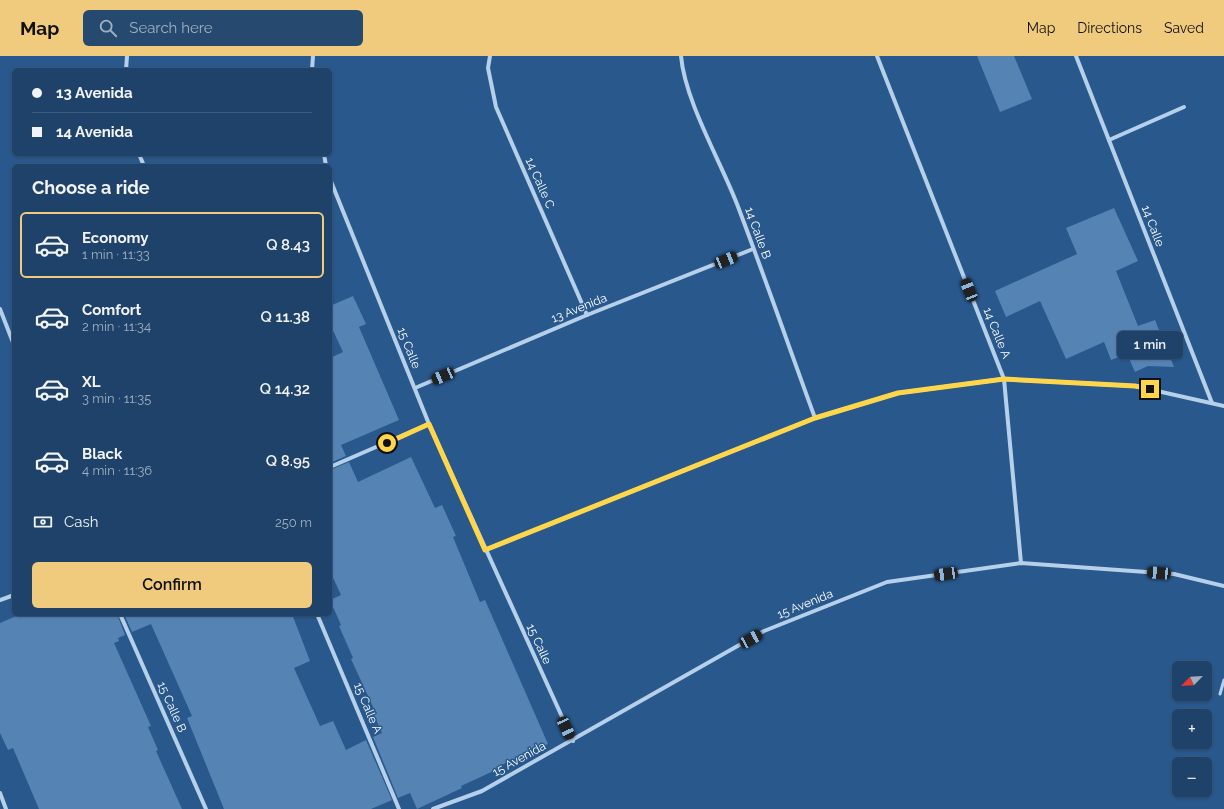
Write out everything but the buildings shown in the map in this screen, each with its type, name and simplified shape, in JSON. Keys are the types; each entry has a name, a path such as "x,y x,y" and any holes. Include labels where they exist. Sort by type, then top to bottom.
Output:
{"street":[{"path":"126,68 127,56"},
{"path":"312,68 313,56"},
{"name":"14 Calle C","path":"490,56 488,68 496,107 587,315"},
{"name":"14 Calle B","path":"681,56 682,66 693,103 736,203 815,418"},
{"name":"14 Calle A","path":"876,56 1004,379 1021,563"},
{"name":"14 Calle","path":"1076,56 1212,403"},
{"path":"1109,140 1184,107"},
{"name":"15 Calle","path":"332,184 429,424 573,741"},
{"name":"13 Avenida","path":"415,388 587,315 753,249"},
{"path":"0,309 12,340"},
{"path":"485,550 815,418 898,393 1004,379 1135,386 1224,406"},
{"path":"332,466 429,424"},
{"name":"15 Avenida","path":"433,809 482,791 573,741 764,631 887,582 1021,563 1174,574 1224,586"},
{"path":"0,600 12,596"},
{"name":"15 Calle B","path":"121,616 206,809"},
{"name":"15 Calle A","path":"318,616 399,809"},
{"path":"0,794 6,809"}],"lane":[{"path":"1220,694 1224,680"}],"route":[{"path":"387,443 429,424 485,550 815,418 898,393 1004,379 1084,382 1135,386 1150,389"}]}
